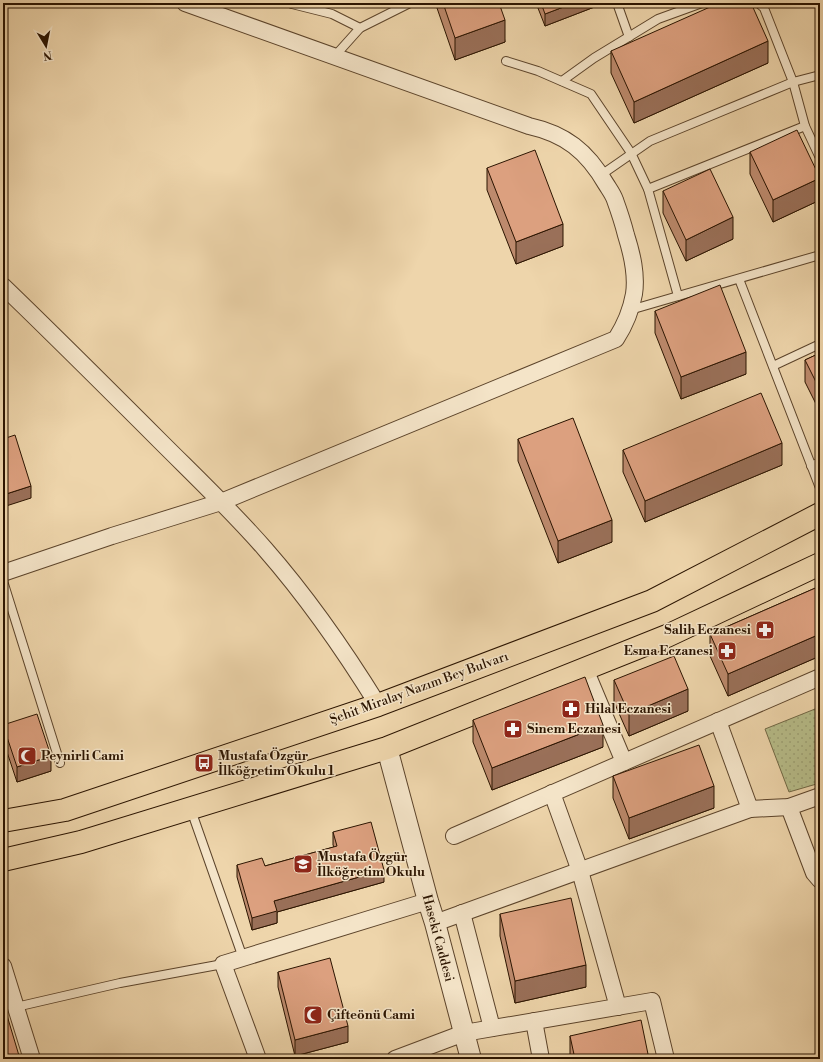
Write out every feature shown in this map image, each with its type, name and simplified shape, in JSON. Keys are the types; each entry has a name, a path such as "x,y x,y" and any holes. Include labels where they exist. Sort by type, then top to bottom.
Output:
{"main road":[{"name":"Şehit Miralay Nazım Bey Bulvarı","path":"3,821 65,810 378,705 652,601 820,514"},
{"path":"3,860 81,842 387,748 667,636 820,564"}],"street":[{"path":"3,573 112,536 221,502 616,339 630,310 634,294 634,264 621,217 614,199 601,175 595,166 577,148 557,135 521,124 185,3"},
{"path":"3,286 221,502 265,548 319,616 378,705"},
{"path":"585,669 624,762"},
{"path":"454,836 820,676"},
{"path":"718,721 750,810"},
{"name":"Haseki Caddesi","path":"387,748 471,1059"},
{"path":"552,793 580,871 618,1007"},
{"path":"435,923 750,810 789,807 820,796"},
{"path":"789,807 814,873 820,880"},
{"path":"258,1059 223,964 428,901"},
{"path":"462,913 492,1028"},
{"path":"3,966 10,1009 32,1059"},
{"path":"395,1059 464,1033 652,1001 666,1059"},
{"path":"534,1021 541,1059"}],"lane":[{"path":"290,3 332,14 360,28"},
{"path":"334,57 360,28 410,3"},
{"path":"617,3 629,37"},
{"path":"562,81 594,58 658,19 702,3"},
{"path":"758,3 764,8 793,82 805,126 820,158"},
{"path":"506,62 538,71 591,94 631,153 648,189 678,296"},
{"path":"601,175 650,141 793,82 820,75"},
{"path":"648,189 805,126"},
{"path":"630,310 820,255"},
{"path":"739,279 820,488"},
{"path":"773,366 820,344"},
{"path":"811,466 820,462"},
{"path":"3,581 60,763"},
{"path":"191,808 243,958"},
{"path":"10,1009 120,983 223,964"}],"green space":[{"path":"820,707 820,783 789,792 765,729"}],"building":[{"path":"443,3 499,3 505,20 455,38"},
{"path":"541,3 574,3 545,14"},
{"path":"719,3 751,3 768,41 634,102 611,51"},
{"path":"797,130 820,178 773,200 750,152"},
{"path":"535,150 563,224 516,242 487,168"},
{"path":"710,169 733,217 686,240 663,191"},
{"path":"720,285 746,352 681,377 655,311"},
{"path":"820,353 820,390 805,360"},
{"path":"761,393 782,443 645,501 623,450"},
{"path":"573,418 612,520 558,541 518,439"},
{"path":"15,435 31,486 3,495 3,439"},
{"path":"820,586 820,634 728,674 710,634"},
{"path":"674,656 688,689 629,714 614,680"},
{"path":"585,677 603,725 492,768 473,720"},
{"path":"37,714 51,756 17,767 3,725"},
{"path":"699,745 714,786 629,818 613,776"},
{"path":"371,822 384,870 274,901 277,911 252,918 237,865 262,858 265,866 337,846 333,832"},
{"path":"571,898 586,965 515,981 500,914"},
{"name":"Çifteönü Cami","path":"330,958 348,1026 295,1040 278,972"},
{"path":"3,1012 6,1012 20,1059 3,1059"},
{"path":"641,1020 649,1059 575,1059 570,1036"}],"place":[{"name":"Salih Eczanesi","path":"765,630"},
{"name":"Esma Eczanesi","path":"727,651"},
{"name":"Hilal Eczanesi","path":"571,709"},
{"name":"Sinem Eczanesi","path":"513,729"},
{"name":"Peynirli Cami","path":"27,756"},
{"name":"Mustafa Özgür İlköğretim Okulu 1","path":"204,763"},
{"name":"Mustafa Özgür İlköğretim Okulu","path":"303,864"},
{"name":"Çifteönü Cami","path":"313,1015"}]}
